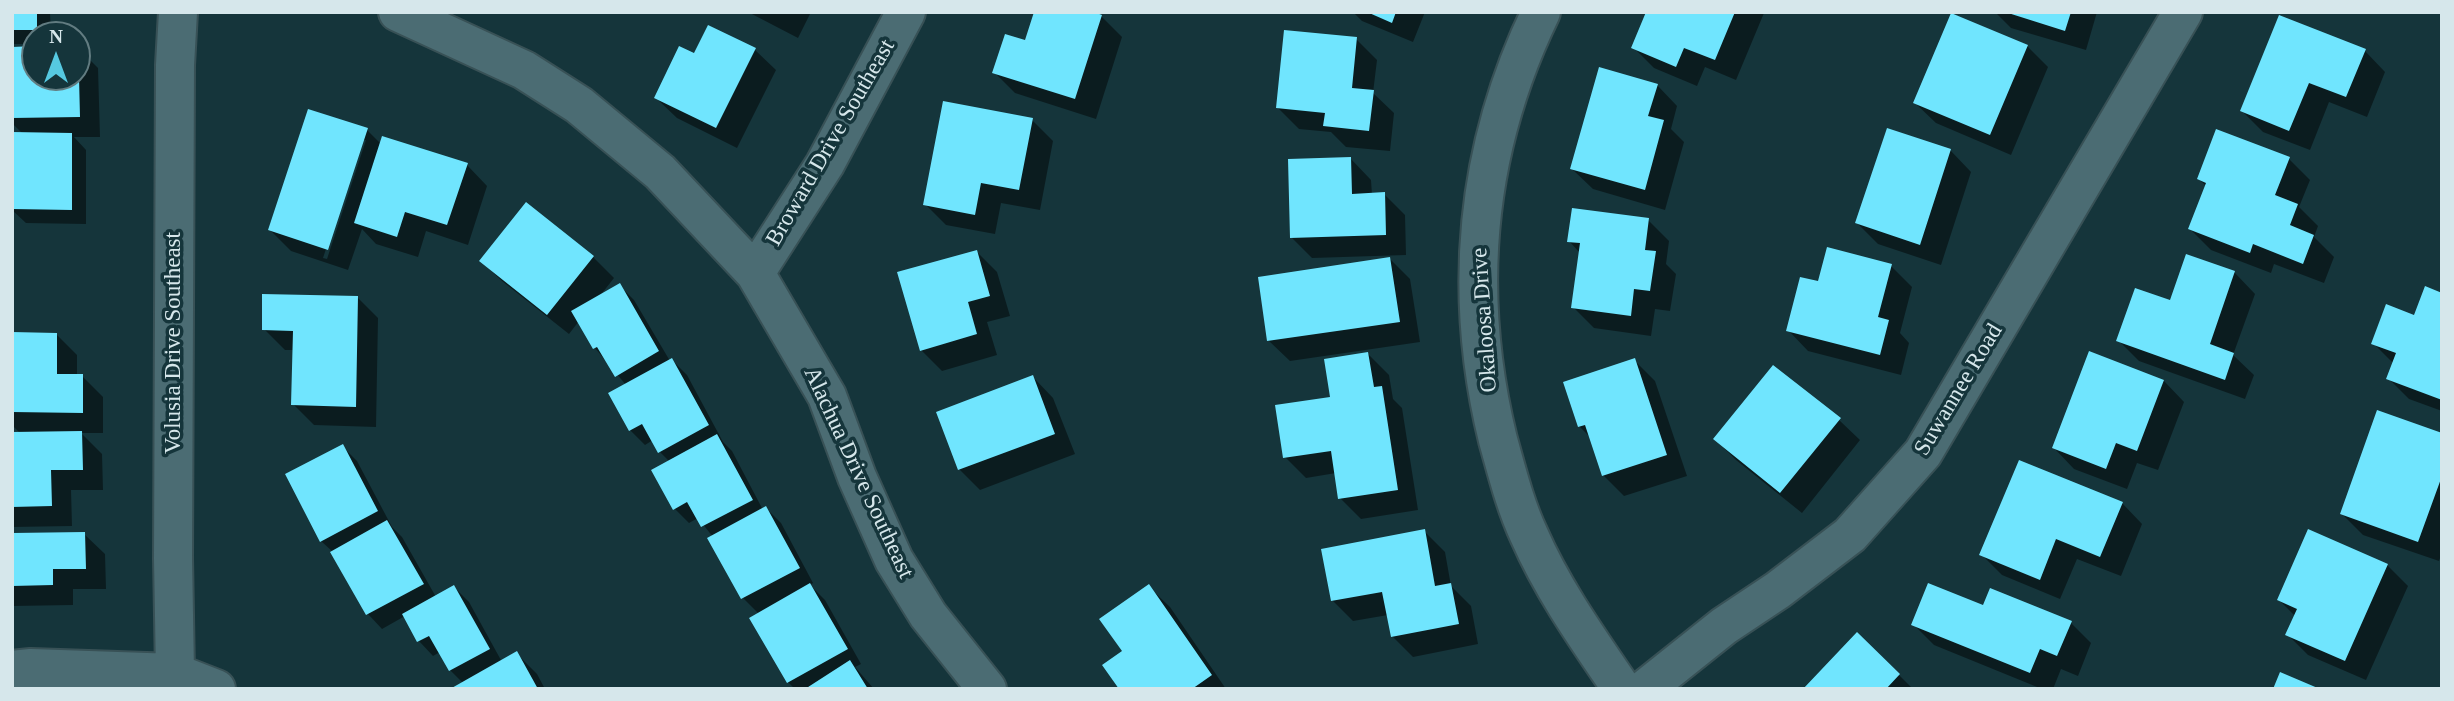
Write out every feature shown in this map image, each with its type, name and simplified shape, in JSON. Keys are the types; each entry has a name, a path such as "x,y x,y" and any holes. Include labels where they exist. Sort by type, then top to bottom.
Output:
{"street":[{"name":"Volusia Drive Southeast","path":"175,673 175,65 178,12"},
{"name":"Alachua Drive Southeast","path":"398,12 524,70 579,105 660,172 755,273 827,396 857,477 894,560 928,615 986,689"},
{"name":"Broward Drive Southeast","path":"755,273 825,164 906,12"},
{"name":"Okaloosa Drive","path":"1541,12 1516,69 1494,138 1481,206 1478,287 1483,369 1508,479 1528,534 1555,589 1622,689"},
{"name":"Suwannee Road","path":"1644,689 1724,626 1778,590 1850,535 1923,453 2183,12"},
{"path":"12,670 31,668 175,673 216,689"}],"building":[{"path":"12,12 37,12 37,21 21,21 21,30 12,30"},
{"path":"1034,12 1094,12 1102,15 1075,99 992,73 1005,34 1025,40"},
{"path":"1367,12 1396,12 1392,23"},
{"path":"1646,12 1735,12 1715,60 1684,48 1676,67 1631,48"},
{"path":"2005,12 2071,12 2065,31"},
{"path":"1951,13 2028,45 1990,135 1913,103"},
{"path":"2279,15 2366,49 2346,97 2309,83 2289,131 2240,111"},
{"path":"708,25 756,48 716,128 654,98 679,46 694,53"},
{"path":"1284,30 1357,37 1352,88 1374,90 1369,131 1323,126 1325,113 1276,108"},
{"path":"12,47 21,47 21,91 79,91 80,117 12,118"},
{"path":"1599,67 1658,84 1648,116 1664,120 1645,190 1570,169"},
{"path":"943,101 1033,118 1019,190 981,183 975,215 923,205"},
{"path":"308,109 368,128 328,250 268,230"},
{"path":"1887,128 1951,149 1920,245 1855,223"},
{"path":"2216,129 2290,157 2275,195 2298,204 2290,225 2314,235 2303,264 2253,244 2250,253 2188,229 2206,183 2197,179"},
{"path":"12,132 72,133 72,210 12,209"},
{"path":"382,136 468,163 447,225 405,212 397,237 354,223"},
{"path":"1351,157 1352,194 1385,192 1386,235 1290,238 1288,159"},
{"path":"526,202 594,256 547,315 479,261"},
{"path":"1572,208 1649,218 1645,250 1656,251 1650,291 1634,289 1631,316 1571,308 1580,243 1567,242"},
{"path":"1827,247 1892,264 1878,317 1889,320 1880,355 1786,331 1800,277 1818,281"},
{"path":"977,250 990,296 968,302 977,334 920,351 897,272"},
{"path":"2186,254 2235,271 2210,344 2234,353 2225,380 2116,341 2135,288 2170,300"},
{"path":"1390,257 1400,322 1267,341 1258,277"},
{"path":"620,283 659,351 615,377 597,347 593,349 571,311"},
{"path":"2425,286 2442,293 2442,400 2386,379 2396,353 2371,344 2386,304 2414,315"},
{"path":"262,294 358,296 356,407 291,405 293,331 262,330"},
{"path":"12,332 57,333 57,374 83,374 83,413 12,412"},
{"path":"2089,351 2164,380 2137,451 2116,443 2106,469 2052,448"},
{"path":"1368,352 1374,387 1382,386 1398,490 1338,499 1331,451 1283,458 1275,405 1330,397 1324,359"},
{"path":"672,358 709,425 658,453 642,424 629,431 608,393"},
{"path":"1635,358 1667,455 1602,476 1585,425 1578,427 1563,382"},
{"path":"1773,365 1841,418 1780,493 1713,439"},
{"path":"1033,375 1055,434 958,470 936,412"},
{"path":"2377,410 2442,433 2442,476 2418,542 2340,514"},
{"path":"82,431 83,470 51,470 52,506 12,507 12,432"},
{"path":"717,434 753,500 701,527 687,502 673,510 651,470"},
{"path":"343,444 378,511 320,542 285,474"},
{"path":"2019,460 2123,502 2100,557 2056,539 2040,580 1979,555"},
{"path":"766,506 800,568 741,599 707,538"},
{"path":"387,520 424,584 366,615 330,552"},
{"path":"1425,529 1435,586 1451,583 1459,624 1391,637 1382,592 1331,601 1321,549"},
{"path":"2308,529 2388,564 2345,661 2285,635 2297,609 2277,600"},
{"path":"85,532 86,569 53,569 53,585 12,586 12,533"},
{"path":"810,583 848,649 787,683 749,618"},
{"path":"1928,583 1983,605 1990,588 2072,621 2057,656 2040,649 2030,673 1911,625"},
{"path":"1149,584 1212,675 1192,689 1119,689 1102,665 1122,651 1099,619"},
{"path":"454,585 490,649 449,671 429,636 417,642 402,614"},
{"path":"1857,632 1900,674 1886,689 1803,689"},
{"path":"517,651 538,689 450,689"},
{"path":"850,660 868,689 805,689"},
{"path":"2280,672 2320,689 2273,689"}]}
